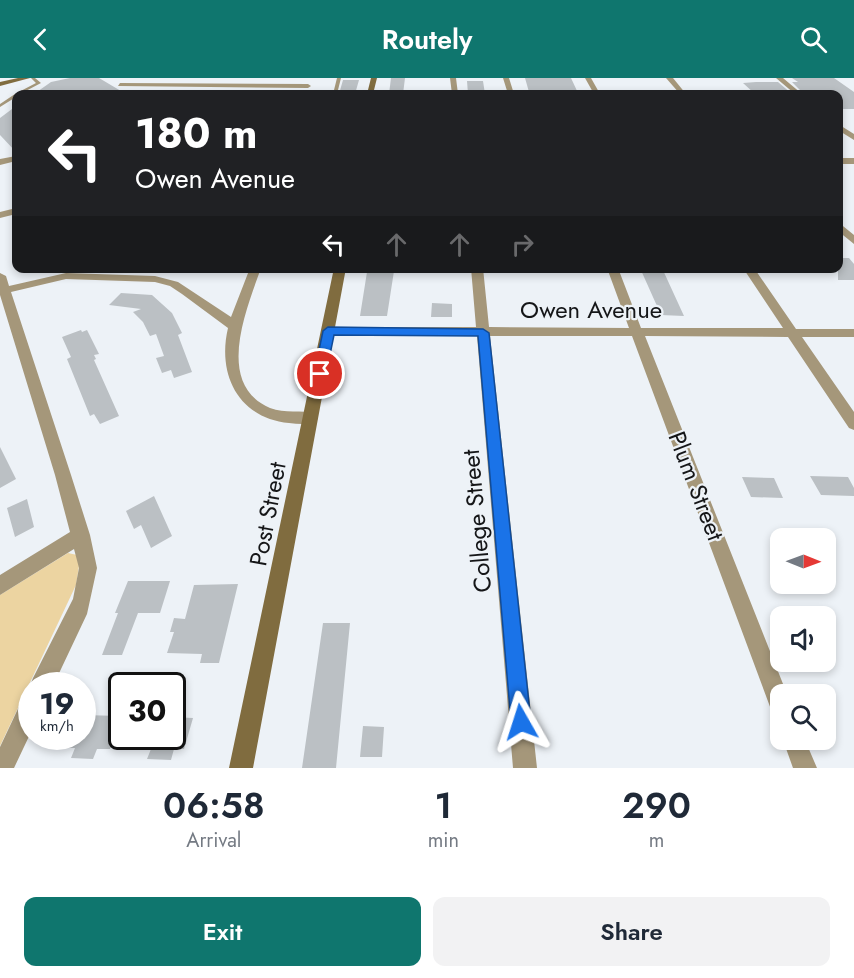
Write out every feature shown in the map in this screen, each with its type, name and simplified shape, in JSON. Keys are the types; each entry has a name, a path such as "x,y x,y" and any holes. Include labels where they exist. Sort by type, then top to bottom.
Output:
{"main road":[{"path":"0,84 23,78"},
{"name":"Post Street","path":"241,768 339,273"}],"street":[{"path":"306,90 312,78"},
{"path":"669,78 680,90"},
{"path":"779,78 794,90"},
{"path":"120,85 308,86"},
{"path":"843,230 854,241"},
{"path":"254,273 234,326 232,369 247,397 257,408 279,416 311,418"},
{"name":"College Street","path":"477,273 525,768"},
{"name":"Plum Street","path":"614,273 772,684"},
{"path":"751,273 854,424"},
{"path":"48,672 81,603 88,581 88,568 81,536 3,289 66,276 155,279 186,291 234,326"},
{"name":"Owen Avenue","path":"328,331 854,333"},
{"path":"0,586 81,536"},
{"path":"2,768 18,734"},
{"path":"798,750 805,768"}],"lane":[{"path":"26,90 39,83 33,78"}],"shaded area":[{"path":"68,553 77,555 79,566 76,585 35,672 18,672 18,708 0,746 0,595"}],"building":[{"path":"70,78 99,78 119,90 40,90 51,82"},
{"path":"391,78 405,78 404,90 390,90"},
{"path":"525,78 571,78 577,90 528,90"},
{"path":"792,78 834,78 854,92 854,109 843,109 843,90 800,90 792,82 798,82"},
{"path":"343,80 359,80 356,90 340,90"},
{"path":"467,81 483,81 484,90 468,90"},
{"path":"778,82 787,90 751,90 743,83"},
{"path":"12,109 12,148 0,135 0,118"},
{"path":"843,258 849,258 854,264 854,280 838,280 838,273 843,273"},
{"path":"367,273 394,273 387,316 360,316"},
{"path":"642,273 664,273 684,316 661,315"},
{"path":"121,293 152,295 172,313 182,333 178,335 192,372 174,378 171,370 162,373 156,358 164,356 156,334 150,336 143,322 133,312 141,309 109,305"},
{"path":"432,303 452,304 452,317 431,317"},
{"path":"81,330 82,332 87,330 99,354 94,355 96,359 94,360 119,416 100,424 94,414 90,416 67,359 71,357 62,337"},
{"path":"0,447 16,479 0,488"},
{"path":"810,476 848,477 854,488 854,496 821,495"},
{"path":"742,477 774,478 783,498 751,497"},
{"path":"154,496 172,536 151,548 141,525 134,529 126,511"},
{"path":"27,499 34,527 15,537 7,508"},
{"path":"128,581 170,581 160,613 138,613 122,655 102,655 118,613 115,613"},
{"path":"238,584 219,663 200,663 202,654 167,653 174,632 170,632 174,618 185,619 194,585"},
{"path":"323,623 350,623 336,768 302,768"},
{"path":"96,715 108,716 108,749 97,749 93,759 71,758 74,750 96,750"},
{"path":"186,718 193,718 186,742"},
{"path":"363,726 384,727 382,757 360,757"},
{"path":"151,750 174,750 171,760 147,759"}],"route":[{"path":"320,374 328,331 396,330 483,333 521,722"}]}
